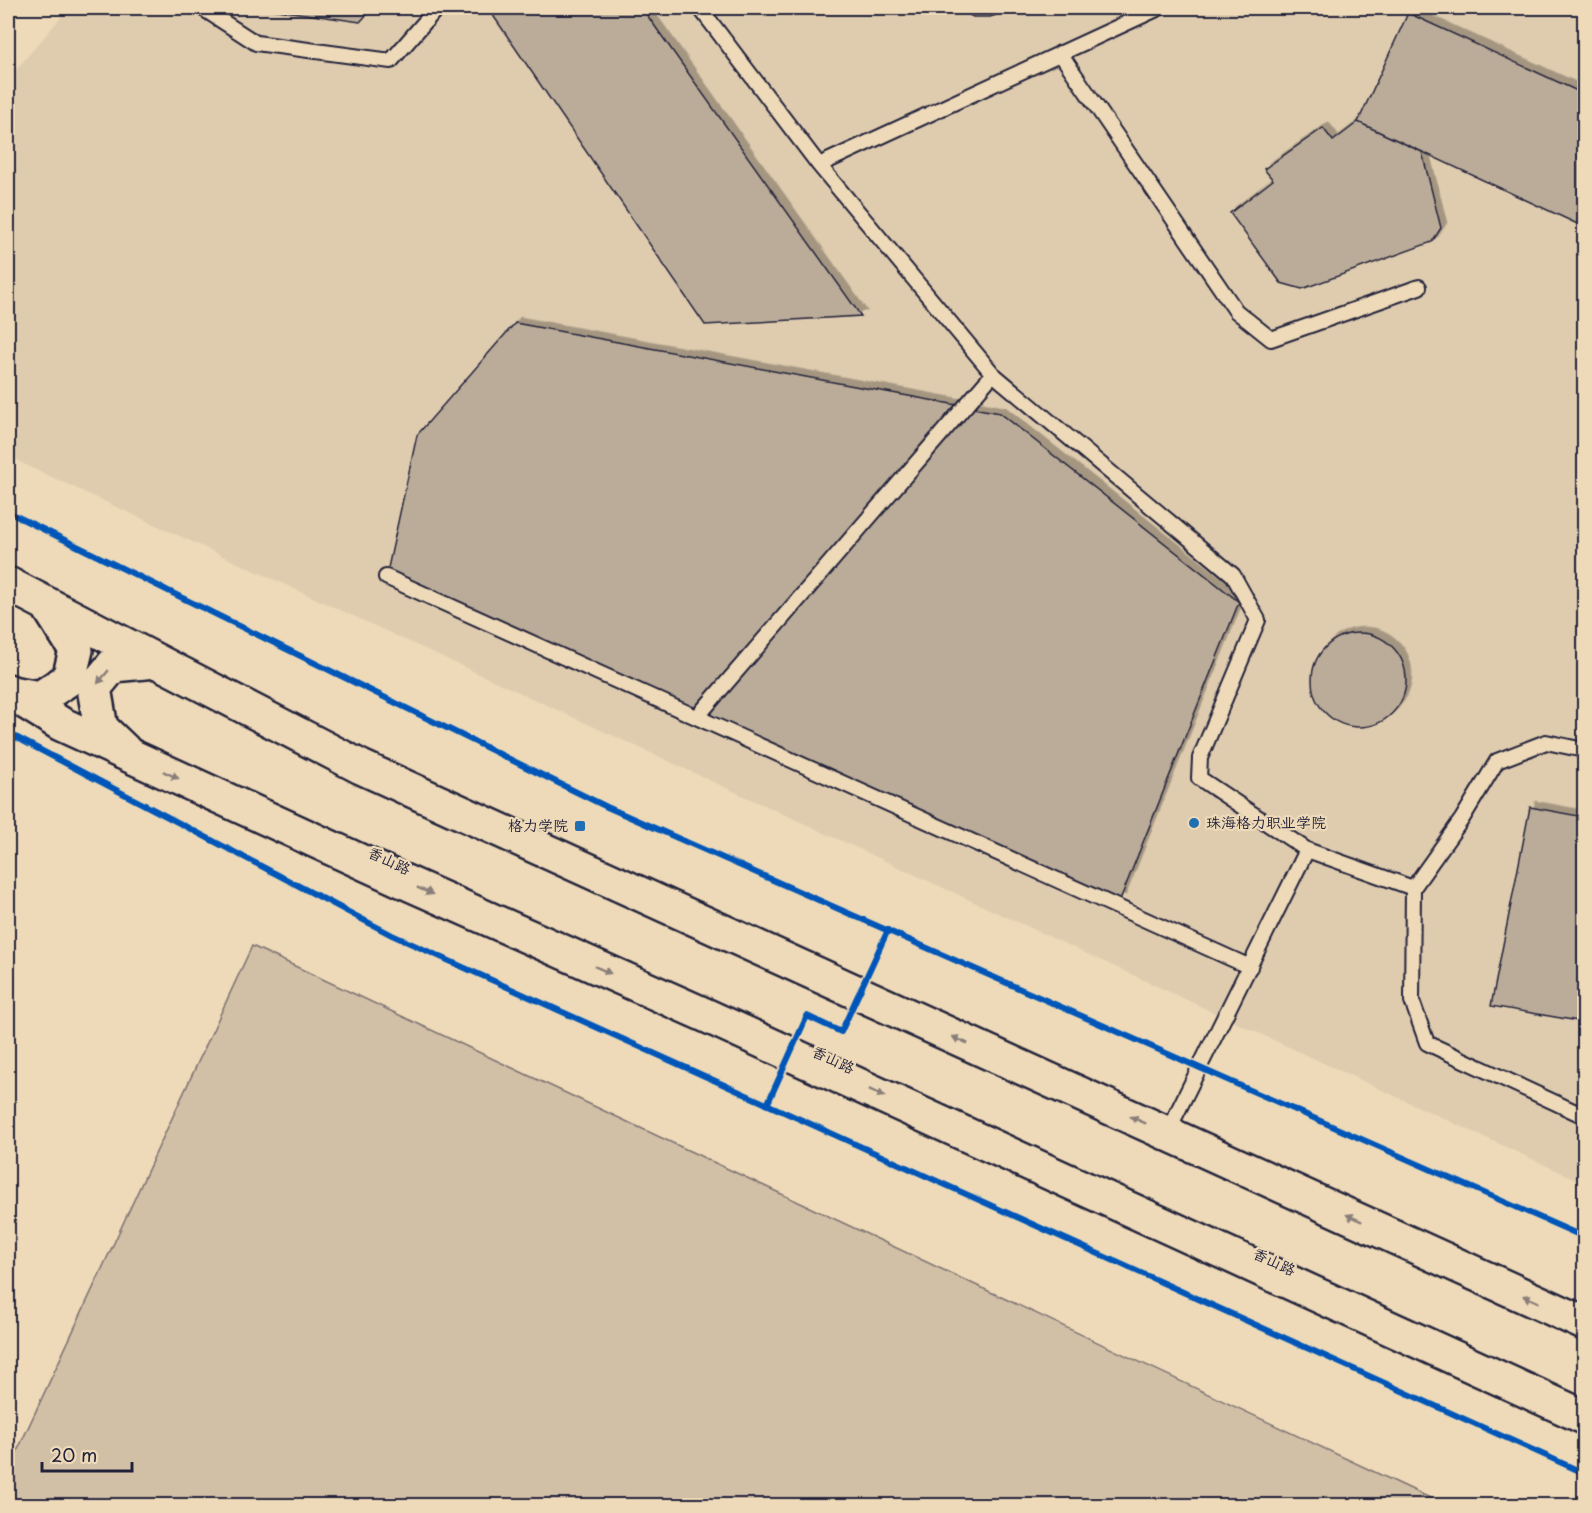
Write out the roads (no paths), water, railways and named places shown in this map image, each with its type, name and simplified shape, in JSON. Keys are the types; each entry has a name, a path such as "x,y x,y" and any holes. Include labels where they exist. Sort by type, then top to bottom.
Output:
{"main road":[{"path":"8,584 361,767 1584,1323"},
{"path":"9,692 40,698 69,679 76,650 48,605"},
{"path":"131,756 101,728 94,688 113,665 156,661"},
{"name":"香山路","path":"9,692 61,724 401,880 769,1044 1584,1417"}],"lane":[{"path":"202,8 256,44 392,62 437,8"},
{"path":"700,8 819,165 993,374 1233,575 1258,620 1200,758 1199,778 1307,850 1413,888"},
{"path":"819,165 1159,8"},
{"path":"1060,53 1236,311 1271,339 1419,286"},
{"path":"697,717 993,374"},
{"path":"386,577 1250,967"},
{"path":"1584,750 1546,742 1497,761 1462,819 1413,888 1412,1001 1427,1044 1584,1116"},
{"path":"1167,1133 1307,850"}],"place":[{"name":"珠海格力职业学院","path":"1194,823"},
{"name":"格力学院","path":"580,826"}]}
